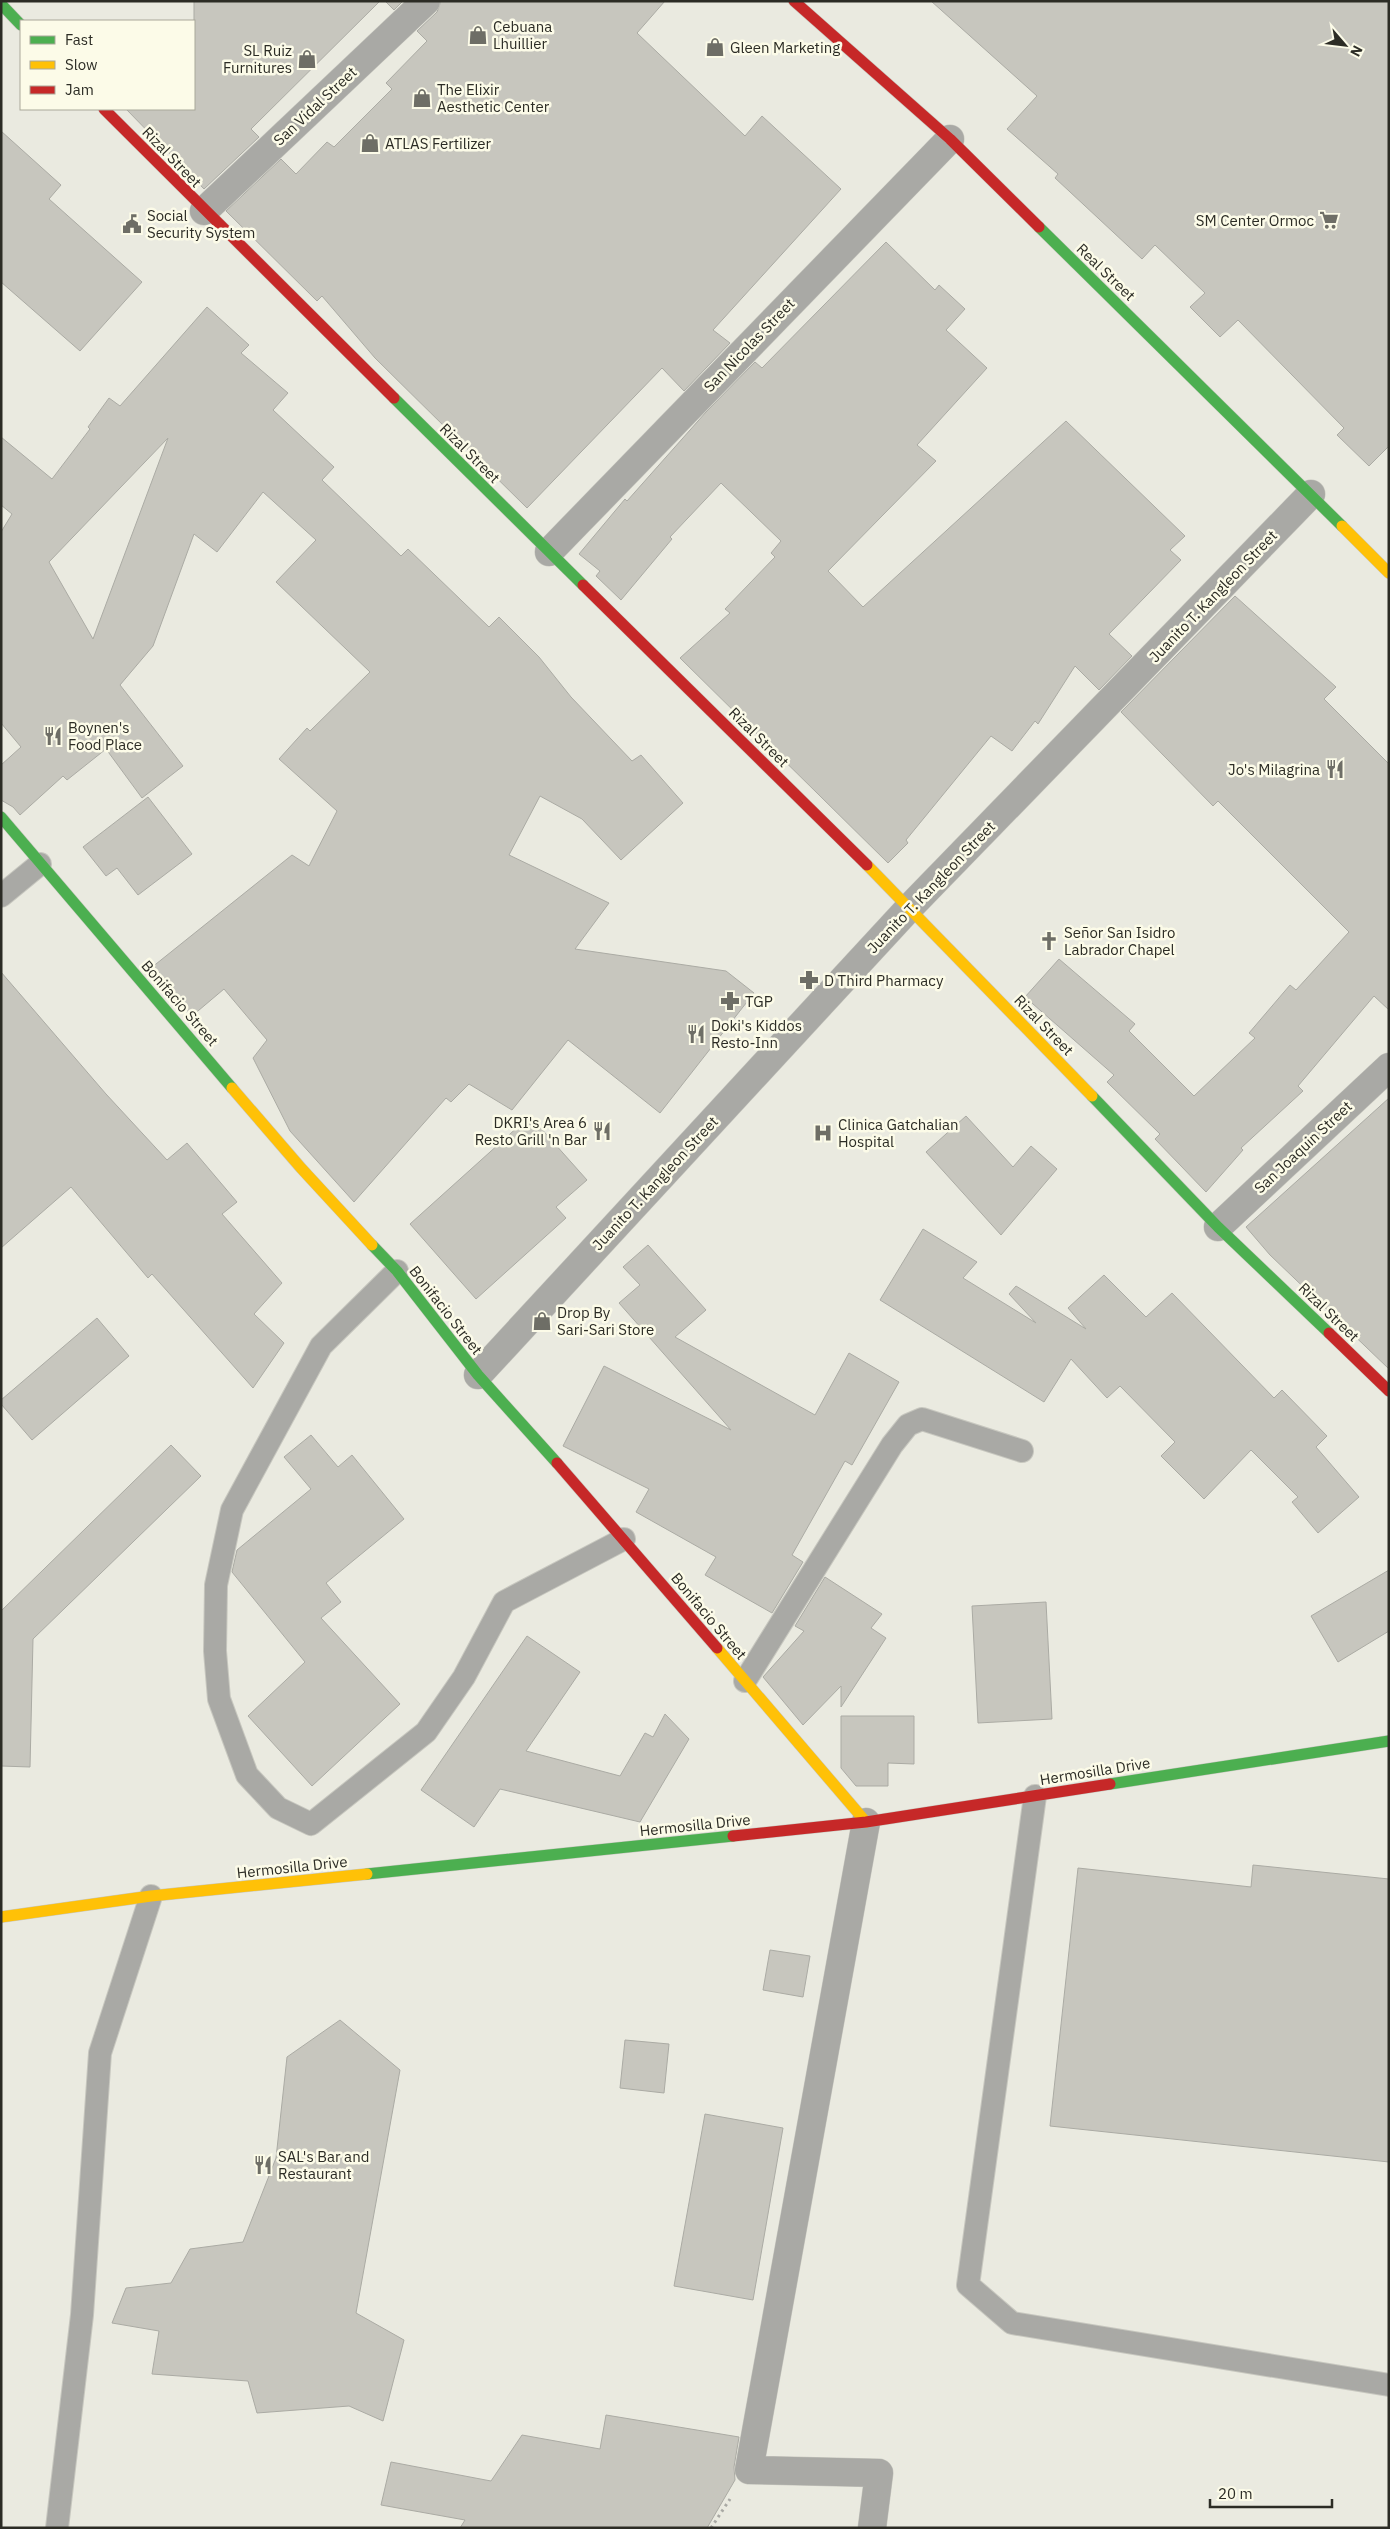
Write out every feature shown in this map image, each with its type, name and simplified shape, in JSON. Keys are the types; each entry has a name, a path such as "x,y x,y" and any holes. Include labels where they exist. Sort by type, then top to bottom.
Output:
{"main road":[{"name":"Real Street","path":"794,1 950,139 1389,572"},
{"path":"1,4 20,24"},
{"name":"Rizal Street","path":"105,110 204,211 910,908 1218,1227 1389,1391"},
{"name":"Bonifacio Street","path":"1,817 301,1168 397,1271 478,1375 624,1539 866,1822"},
{"name":"Hermosilla Drive","path":"1,1917 151,1896 866,1822 1389,1741"}],"street":[{"name":"San Vidal Street","path":"204,211 426,1"},
{"name":"San Nicolas Street","path":"549,552 950,139"},
{"name":"Juanito T. Kangleon Street","path":"478,1375 910,908 1311,494"},
{"name":"San Joaquin Street","path":"1218,1227 1389,1067"},
{"path":"866,1822 749,2470 878,2473 872,2528"}],"lane":[{"path":"1,896 40,864"},
{"path":"397,1271 321,1346 232,1510 216,1585 215,1651 219,1699 247,1775 278,1808 311,1824 426,1732 464,1677 504,1602 624,1539"},
{"path":"745,1681 887,1454 908,1425 922,1419 1022,1451"},
{"path":"1035,1796 968,2285 1012,2323 1389,2385"},
{"path":"57,2528 82,2315 100,2053 151,1896"}],"building":[{"path":"194,1 380,1 251,129 259,137 204,189 127,110 195,110"},
{"path":"385,1 403,1 394,10"},
{"path":"441,1 665,1 637,33 745,136 762,116 841,189 713,330 730,343 684,391 662,368 527,508 375,358 322,296 317,301 226,211 281,159 296,174 327,142 334,147 392,89 386,83 427,41 417,31 437,12"},
{"path":"931,1 1389,1 1389,446 1369,466 1337,435 1344,428 1238,320 1220,337 1190,307 1205,293 1155,245 1142,259 1055,178 1058,174 1007,129 1037,96"},
{"path":"1,131 61,185 49,199 142,282 80,351 1,282"},
{"path":"886,242 935,290 939,285 965,309 946,330 987,368 917,445 936,461 828,571 863,607 1066,421 1185,536 1170,550 1181,560 1109,634 1132,656 1099,690 1075,666 1038,724 1035,721 1012,751 991,736 906,840 908,843 888,863 680,658 730,613 725,609 775,557 771,553 781,541 721,483 670,537 672,539 621,600 596,576 600,571 579,554 625,499 627,501 706,412 755,362 762,368"},
{"path":"207,307 249,345 241,353 288,393 273,410 334,467 322,480 401,556 408,549 489,627 499,617 539,657 571,697 632,761 641,755 683,803 621,860 582,819 540,796 509,855 609,903 575,949 726,971 754,993 660,1113 568,1040 512,1110 469,1084 451,1102 446,1098 354,1202 290,1131 253,1058 267,1040 224,989 192,1016 151,968 292,855 309,866 337,811 279,759 307,728 310,731 370,672 276,582 316,540 263,492 217,552 194,534 153,646 120,685 183,766 142,798 106,749 67,780 63,776 20,815 13,807 1,800 1,765 21,747 1,723 1,532 12,514 1,505 1,437 52,479 90,429 88,427 109,398 120,406","holes":["168,438 93,639 49,562"]},
{"path":"1235,596 1336,687 1324,699 1389,764 1389,1010 1374,996 1298,1086 1303,1091 1241,1148 1243,1150 1206,1192 1155,1139 1160,1134 1107,1082 1114,1075 1025,997 1059,959 1135,1024 1129,1031 1194,1096 1255,1038 1249,1033 1290,985 1296,990 1349,932 1218,801 1213,806 1121,712"},
{"path":"148,797 192,854 138,895 117,868 106,876 83,847"},
{"path":"1,972 106,1094 167,1160 187,1143 237,1202 222,1214 282,1283 254,1314 284,1343 253,1388 152,1274 148,1278 71,1187 1,1248"},
{"path":"1389,1098 1389,1369 1270,1255 1246,1227"},
{"path":"530,1116 587,1180 556,1207 566,1218 476,1299 410,1224"},
{"path":"966,1116 1013,1167 1031,1146 1057,1169 1001,1235 926,1152"},
{"path":"923,1229 977,1262 963,1278 1036,1323 1009,1294 1016,1286 1086,1329 1068,1308 1104,1275 1146,1317 1172,1293 1274,1398 1282,1390 1327,1436 1316,1447 1359,1497 1318,1533 1292,1502 1298,1497 1251,1450 1204,1499 1161,1456 1175,1442 1120,1386 1107,1398 1071,1359 1044,1402 880,1300"},
{"path":"648,1245 706,1310 675,1337 815,1415 849,1353 899,1382 852,1465 845,1461 792,1555 803,1562 772,1613 705,1575 716,1557 636,1512 649,1489 563,1446 604,1366 731,1430 619,1303 640,1285 623,1267"},
{"path":"97,1318 129,1356 32,1440 1,1404 1,1400"},
{"path":"311,1435 338,1467 352,1455 404,1519 326,1583 341,1602 321,1618 400,1704 312,1786 248,1716 305,1662 232,1572 237,1550 311,1489 284,1457"},
{"path":"171,1445 201,1476 33,1639 30,1767 1,1766 1,1611"},
{"path":"1389,1570 1389,1631 1338,1662 1311,1616"},
{"path":"825,1577 882,1614 871,1628 886,1638 841,1707 841,1686 803,1725 763,1677 804,1631 795,1626"},
{"path":"1046,1602 1052,1719 978,1723 972,1606"},
{"path":"527,1636 580,1672 526,1751 620,1776 645,1733 653,1737 665,1714 689,1739 640,1822 500,1789 474,1827 421,1790"},
{"path":"841,1716 914,1716 914,1764 888,1763 888,1786 856,1786 841,1768"},
{"path":"1253,1865 1389,1879 1389,2162 1050,2126 1078,1868 1251,1887"},
{"path":"770,1950 810,1956 803,1997 763,1990"},
{"path":"340,2020 400,2070 356,2313 404,2340 383,2421 349,2406 257,2413 248,2381 152,2374 159,2331 112,2323 126,2288 171,2283 190,2249 243,2242 276,2158 287,2057"},
{"path":"625,2040 669,2044 664,2093 620,2088"},
{"path":"705,2114 783,2128 753,2300 674,2286"},
{"path":"606,2415 739,2437 734,2467 735,2480 707,2528 460,2528 465,2520 381,2505 391,2462 491,2481 522,2435 600,2449"}],"traffic: fast":[{"path":"1,4 20,24"},
{"path":"1039,227 1342,526"},
{"path":"394,398 583,585"},
{"path":"1,817 232,1088"},
{"path":"1092,1096 1218,1227 1329,1333"},
{"path":"372,1245 397,1271 478,1375 557,1463"},
{"path":"1110,1784 1389,1741"},
{"path":"367,1874 733,1836"}],"traffic: slow":[{"path":"1342,526 1389,573"},
{"path":"867,865 1092,1096"},
{"path":"232,1088 301,1168 372,1245"},
{"path":"717,1648 866,1822"},
{"path":"1,1917 151,1896 367,1874"}],"traffic: jam":[{"path":"794,1 950,139 1039,227"},
{"path":"105,110 394,398"},
{"path":"583,585 867,865"},
{"path":"1329,1333 1389,1391"},
{"path":"557,1463 717,1648"},
{"path":"733,1836 866,1822 1110,1784"}],"place":[{"name":"Cebuana Lhuillier","path":"478,35"},
{"name":"Gleen Marketing","path":"715,47"},
{"name":"SL Ruiz Furnitures","path":"307,59"},
{"name":"The Elixir Aesthetic Center","path":"422,98"},
{"name":"ATLAS Fertilizer","path":"370,143"},
{"name":"SM Center Ormoc","path":"1329,220"},
{"name":"Social Security System","path":"132,224"},
{"name":"Boynen's Food Place","path":"53,736"},
{"name":"Jo's Milagrina","path":"1335,769"},
{"name":"Señor San Isidro Labrador Chapel","path":"1049,941"},
{"name":"D Third Pharmacy","path":"809,980"},
{"name":"TGP","path":"730,1001"},
{"name":"Doki's Kiddos Resto-Inn","path":"696,1034"},
{"name":"DKRI's Area 6 Resto Grill 'n Bar","path":"602,1131"},
{"name":"Clinica Gatchalian Hospital","path":"823,1133"},
{"name":"Drop By Sari-Sari Store","path":"542,1321"},
{"name":"SAL's Bar and Restaurant","path":"263,2165"}]}
